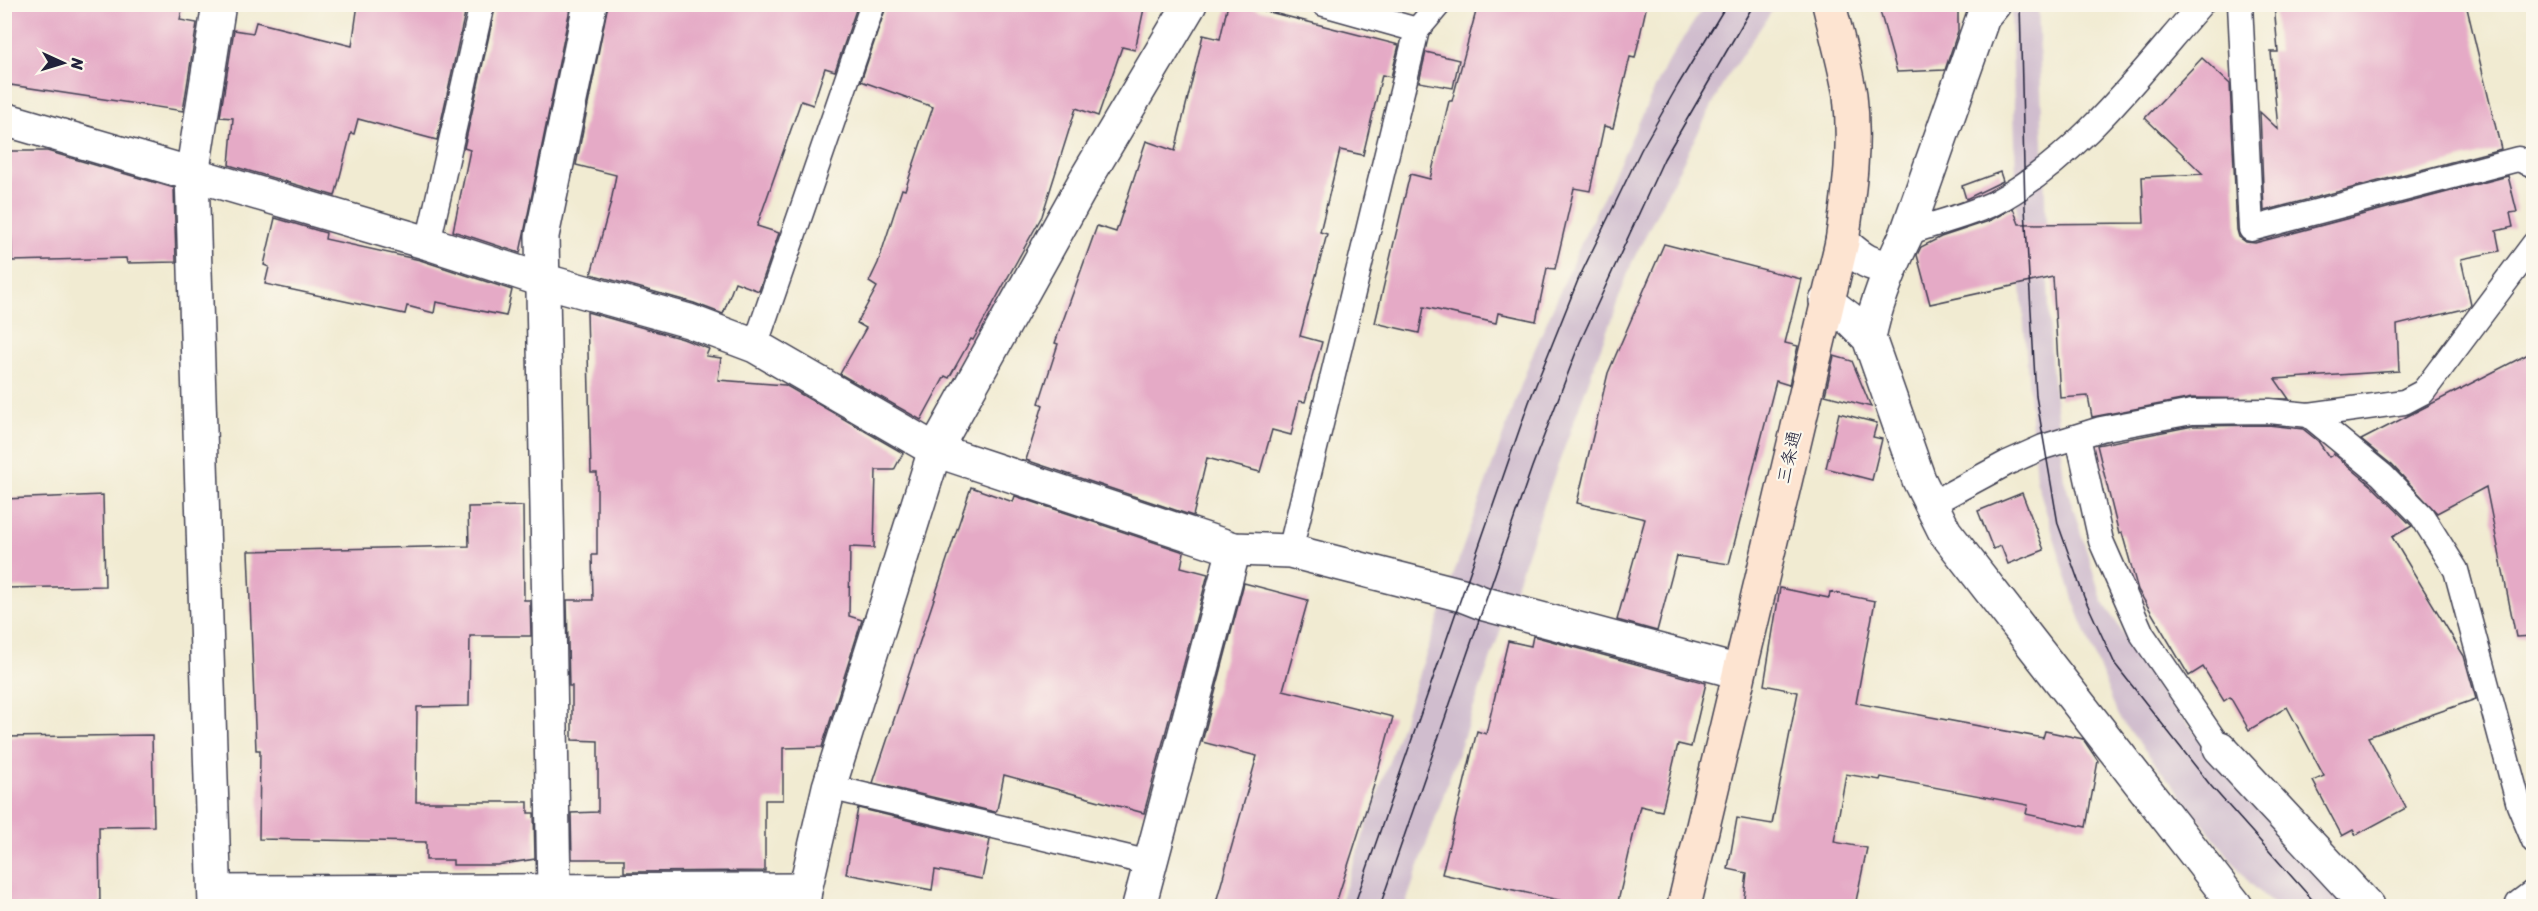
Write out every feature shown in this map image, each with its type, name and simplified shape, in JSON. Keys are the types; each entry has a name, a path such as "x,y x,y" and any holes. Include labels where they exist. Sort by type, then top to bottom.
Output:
{"main road":[{"name":"三条通","path":"1684,906 1842,242 1850,192 1852,152 1850,95 1829,4"}],"street":[{"path":"219,4 192,175 215,899 554,890 804,898 830,787 935,450 1087,177 1190,4"},
{"path":"554,890 542,236 590,4"},
{"path":"1994,4 1983,17 1907,233 1892,265 1872,320 1869,338 1919,480 1944,532 2236,906"},
{"path":"4,119 428,243 542,280 689,321 756,346 935,450 1234,549 1290,551 1462,595 1485,604 1739,672"},
{"path":"1842,242 1873,264 1892,265"},
{"path":"1826,302 1865,290 1880,280 1892,265"},
{"path":"1826,302 1869,338"},
{"path":"1139,906 1234,549"},
{"path":"2220,748 2367,906"},
{"path":"2522,906 2534,897"}],"lane":[{"path":"428,243 482,4"},
{"path":"756,346 873,4"},
{"path":"1324,4 1417,30"},
{"path":"1290,551 1417,30 1439,4"},
{"path":"1907,233 1992,204 2056,161 2123,94 2201,4"},
{"path":"2240,4 2251,229 2518,159 2534,165"},
{"path":"1931,504 2007,463 2043,447 2101,429 2192,412 2269,411 2309,415 2404,402 2423,392 2534,244"},
{"path":"2309,415 2382,475 2422,516 2456,570 2519,805 2534,841"},
{"path":"2078,437 2101,541 2142,634 2220,748"},
{"path":"830,787 1150,863"}],"shaded area":[{"path":"1705,5 1776,5 1725,80 1632,262 1554,476 1405,906 1339,906 1530,360 1583,239 1667,63"},
{"path":"2011,5 2038,5 2051,361 2064,479 2102,600 2163,696 2300,849 2345,906 2275,906 2249,882 2118,716 2074,602 2036,479 2018,247"}],"building":[{"path":"4,4 183,4 180,20 197,23 183,111 4,84"},
{"path":"358,4 467,4 437,140 358,119 354,134 351,133 335,196 229,165 233,118 220,117 234,30 253,33 256,22 352,46"},
{"path":"496,4 571,4 520,253 453,231 470,150 464,148"},
{"path":"608,4 858,4 835,71 825,68 813,105 801,101 757,226 779,233 759,291 735,282 723,314 694,303 591,274 616,175 576,165"},
{"path":"887,4 1145,4 1135,50 1122,47 1098,116 1076,108 1042,216 973,340 971,339 949,378 945,376 921,420 840,374 866,328 857,323 877,287 869,282 878,263 902,189 905,190 933,107 861,81"},
{"path":"1228,4 1238,4 1399,45 1391,77 1382,75 1363,155 1340,150 1320,232 1327,234 1300,336 1322,342 1305,402 1299,401 1291,435 1272,430 1260,472 1207,458 1193,516 1026,460 1043,405 1039,403 1058,344 1055,343 1097,226 1116,232 1146,141 1175,151 1203,35 1220,39"},
{"path":"1478,4 1647,4 1635,58 1630,57 1613,128 1604,126 1590,191 1574,188 1555,269 1547,268 1536,321 1498,313 1496,323 1424,307 1419,333 1375,323 1410,174 1430,179 1449,101 1452,101"},
{"path":"1878,4 1958,4 1958,31 1945,70 1897,72"},
{"path":"2274,4 2466,4 2501,149 2264,211 2260,112 2278,129 2271,52 2278,52"},
{"path":"1426,52 1459,60 1453,88 1419,82"},
{"path":"2202,58 2230,84 2237,230 2239,237 2246,242 2255,243 2508,176 2517,212 2510,213 2513,227 2496,231 2500,251 2461,259 2471,304 2468,308 2397,325 2399,371 2275,379 2289,399 2192,398 2092,417 2088,396 2060,398 2053,277 1930,304 1917,255 1921,247 1941,237 1989,221 2013,208 2019,224 2144,223 2142,177 2203,174 2145,118"},
{"path":"9,151 47,151 174,188 176,262 127,263 126,258 12,261"},
{"path":"2000,172 2003,181 1966,199 1962,186"},
{"path":"275,218 326,233 325,239 420,260 512,290 506,316 436,302 434,313 407,306 405,314 265,284 269,267 264,265"},
{"path":"1664,244 1801,279 1785,343 1798,346 1789,385 1776,381 1729,564 1677,556 1657,631 1617,620 1645,519 1577,503 1608,373"},
{"path":"587,312 683,339 709,349 706,356 721,358 718,380 785,385 903,453 894,470 876,470 874,548 850,547 849,616 862,620 822,747 783,748 783,800 765,800 765,871 624,872 624,859 572,859 571,813 598,812 598,741 572,740 572,686 569,686 567,600 593,600 592,555 597,555 597,473 591,473"},
{"path":"2534,351 2534,636 2516,637 2486,487 2437,513 2392,465 2361,440"},
{"path":"1834,356 1852,361 1871,407 1825,395"},
{"path":"1839,413 1877,423 1873,437 1882,439 1872,480 1826,468"},
{"path":"2268,425 2303,429 2318,441 2329,457 2334,454 2372,486 2412,526 2392,537 2464,656 2476,699 2368,737 2406,808 2356,835 2353,830 2342,836 2313,781 2324,776 2287,707 2249,730 2230,697 2224,701 2203,667 2189,676 2138,590 2122,533 2119,534 2097,445 2193,426"},
{"path":"971,487 1013,502 1015,496 1184,552 1181,567 1208,574 1144,813 1004,775 995,812 873,783"},
{"path":"2022,493 2044,550 2008,564 2001,546 1993,549 1978,511"},
{"path":"103,495 105,586 4,588 4,499"},
{"path":"523,506 524,600 530,600 531,636 470,636 469,706 417,707 416,802 528,802 528,813 534,813 535,859 497,865 453,865 453,860 426,860 426,842 259,839 260,750 256,750 248,551 469,546 468,507"},
{"path":"1244,583 1308,600 1283,690 1393,717 1335,906 1215,906 1257,756 1202,742"},
{"path":"1780,588 1829,598 1830,592 1875,601 1856,703 2043,738 2045,731 2083,739 2098,761 2086,827 2026,814 2028,805 1881,777 1880,780 1846,774 1834,842 1867,848 1855,906 1743,906 1747,873 1728,869 1737,818 1772,824 1798,692 1764,685"},
{"path":"1533,636 1706,683 1691,747 1678,744 1662,811 1640,806 1617,906 1585,906 1442,874 1477,731 1486,734 1508,641 1531,646"},
{"path":"152,735 154,826 99,827 100,906 7,906 4,737"},
{"path":"858,808 990,840 982,879 935,870 932,890 846,874"}],"tram line":[{"path":"1354,906 1529,402 1578,280 1641,150 1727,4"},
{"path":"1380,906 1532,467 1580,342 1664,159 1754,4"},
{"path":"2020,4 2025,208 2036,396 2058,524 2084,597 2115,664 2211,786 2318,906"}]}
